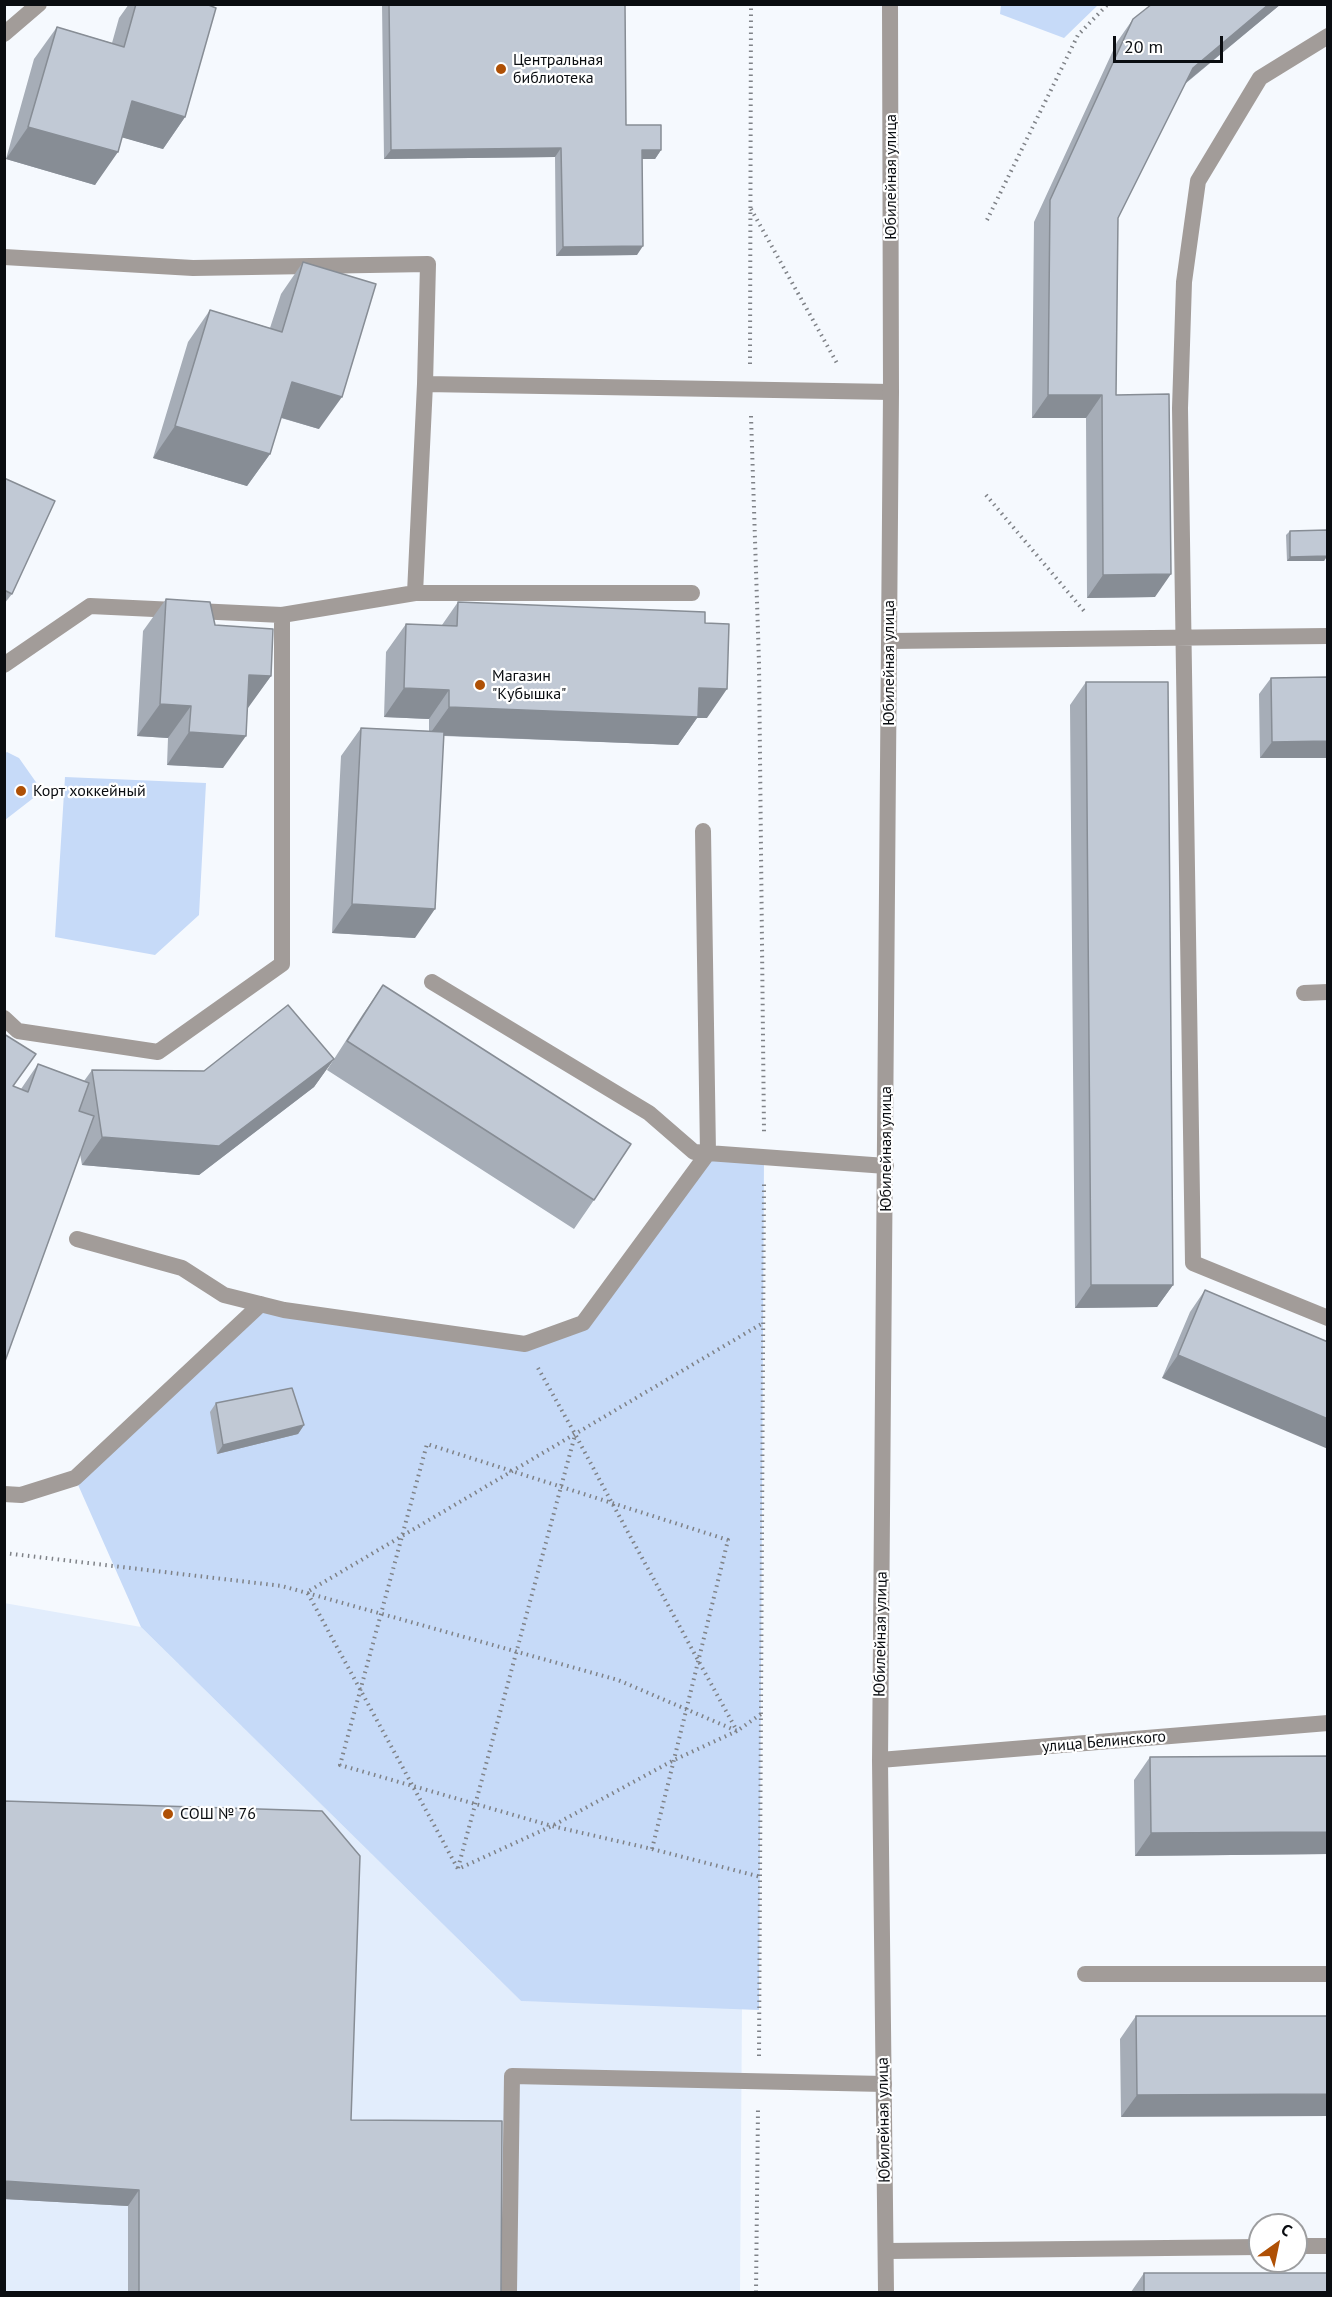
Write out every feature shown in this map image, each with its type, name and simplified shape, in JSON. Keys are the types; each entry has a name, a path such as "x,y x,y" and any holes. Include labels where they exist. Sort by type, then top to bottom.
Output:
{"street":[{"path":"4,34 39,4"},
{"name":"Юбилейная улица","path":"886,2292 880,1760 891,392 890,4"},
{"path":"1328,36 1260,78 1198,181 1184,282 1180,408 1193,1263 1328,1318"},
{"path":"4,256 193,268 428,264 415,593"},
{"path":"425,384 891,392"},
{"path":"4,665 90,606 282,615 415,593 692,593"},
{"path":"4,1018 18,1031 158,1052 282,964 282,615"},
{"path":"889,641 1328,636"},
{"path":"77,1239 182,1268 224,1295 284,1310 525,1344 583,1323 708,1153 703,831"},
{"path":"432,982 649,1113 694,1152 886,1166"},
{"path":"1304,993 1328,992"},
{"path":"4,1494 21,1495 75,1478 261,1304"},
{"name":"улица Белинского","path":"880,1760 1328,1723"},
{"path":"1085,1974 1328,1974"},
{"path":"509,2292 512,2076 884,2084"},
{"path":"1308,2246 1328,2246"},
{"path":"885,2251 1248,2247"}],"path":[{"path":"751,4 750,390 759,663 764,1158 761,1877 756,2292"},
{"path":"987,220 1078,35 1108,4"},
{"path":"750,207 852,392"},
{"path":"986,495 1108,639"},
{"path":"307,1592 764,1323"},
{"path":"525,1344 737,1731"},
{"path":"458,1869 575,1434"},
{"path":"652,1848 728,1540 427,1444 339,1765 412,1784 552,1826 652,1848 761,1877"},
{"path":"4,1553 282,1586 307,1592 618,1680 737,1731"},
{"path":"307,1592 458,1869"},
{"path":"458,1869 552,1826 674,1760 737,1731 761,1714"}],"shaded area":[{"path":"1001,4 1098,5 1064,38 1000,14"},
{"name":"Корт хоккейный","path":"7,752 19,758 38,785 36,796 5,820 4,754"},
{"path":"65,777 206,783 199,915 155,955 55,937"},
{"path":"708,1153 764,1158 759,2010 521,2001 141,1627 75,1478 261,1304 525,1344 583,1323"},
{"name":"СОШ № 76","path":"4,1603 141,1627 521,2001 742,2004 740,2292 5,2292"}],"building":[{"path":"136,4 206,4 216,8 185,117 132,101 118,152 28,127 57,27 124,47"},
{"name":"Центральная библиотека","path":"389,4 625,4 626,125 661,125 661,150 642,150 643,246 563,247 561,148 391,150"},
{"path":"1152,4 1269,4 1193,68 1118,218 1116,395 1169,394 1171,574 1103,575 1102,395 1048,395 1050,200 1133,19"},
{"path":"303,262 376,284 342,397 292,382 270,454 175,426 210,310 282,332"},
{"path":"4,478 55,501 12,594 4,590"},
{"path":"1327,530 1327,556 1290,557 1290,531"},
{"path":"166,599 210,602 215,625 273,629 271,676 249,675 246,736 189,732 191,706 160,704"},
{"path":"458,602 705,612 705,623 729,624 727,689 699,688 698,717 449,707 449,690 404,688 406,624 457,626"},
{"path":"1328,677 1328,741 1272,742 1271,678"},
{"path":"1086,682 1168,682 1173,1285 1091,1285"},
{"path":"361,728 444,732 435,909 352,904"},
{"path":"383,985 631,1144 594,1200 347,1041"},
{"path":"288,1005 334,1059 219,1146 102,1137 92,1070 204,1071"},
{"path":"4,1034 36,1054 13,1086 28,1092 38,1064 89,1083 79,1111 94,1116 4,1364"},
{"path":"1205,1290 1328,1342 1328,1419 1178,1355"},
{"path":"292,1388 304,1425 223,1445 216,1403"},
{"path":"1328,1756 1328,1832 1151,1833 1150,1757"},
{"path":"4,1801 322,1811 360,1856 351,2120 502,2121 501,2292 139,2292 139,2190 4,2181"},
{"path":"1136,2016 1328,2016 1328,2094 1137,2095"},
{"path":"1144,2273 1328,2273 1328,2292 1144,2292"}],"place":[{"name":"Центральная библиотека","path":"501,69"},
{"name":"Магазин \"Кубышка\"","path":"480,685"},
{"name":"Корт хоккейный","path":"21,791"},
{"name":"СОШ № 76","path":"168,1814"}]}
